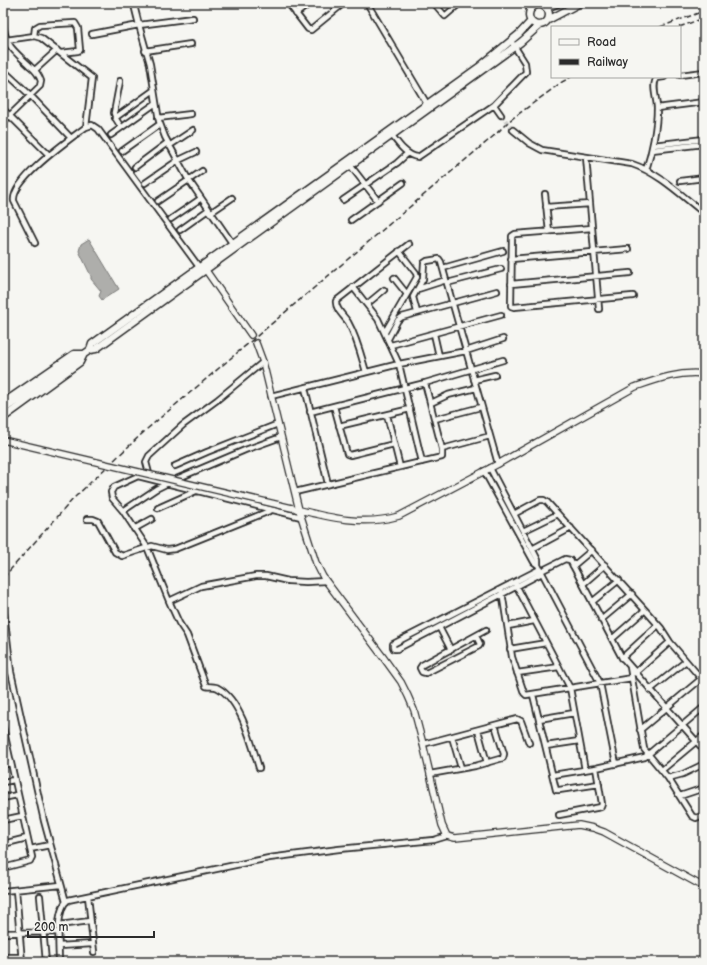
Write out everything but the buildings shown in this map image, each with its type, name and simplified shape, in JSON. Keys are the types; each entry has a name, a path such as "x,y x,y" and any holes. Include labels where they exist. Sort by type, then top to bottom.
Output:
{"highway":[{"path":"546,8 559,3"},
{"path":"3,410 90,350 92,344 350,165 427,104 479,67 513,44 530,35 540,25 580,3"},
{"path":"540,25 533,23 529,14 537,4 546,8 549,14 548,20"},
{"path":"202,268 232,243 390,133 513,44 531,20"},
{"path":"3,403 74,354 84,354"},
{"path":"3,418 80,362 84,354"}],"main road":[{"path":"202,268 251,335"},
{"path":"256,343 263,362 299,510 316,562 326,581 401,682 414,710 442,825 447,836 455,838 564,826 587,826 604,832 704,887"},
{"path":"3,440 299,510 353,521 371,521 387,519 409,511 498,464 635,387 675,375 690,373 704,374"}],"street":[{"path":"144,3 134,4 145,51 150,64 160,124 177,161 200,199 232,243"},
{"path":"288,3 308,29 311,30 344,3"},
{"path":"296,14 310,3"},
{"path":"367,3 427,104"},
{"path":"434,3 445,16 460,3"},
{"path":"525,3 531,10"},
{"path":"92,34 139,25 193,18"},
{"path":"3,19 3,32 6,40 12,49 35,70 40,77 40,84 3,122"},
{"path":"34,36 35,28 40,24 75,23 78,28 80,50 59,51 35,70"},
{"path":"6,40 34,36 41,38 92,78 86,126"},
{"path":"3,45 6,40"},
{"path":"145,51 191,44"},
{"path":"390,133 408,154 414,157 422,156 494,105 526,72 525,63 513,44"},
{"path":"3,70 30,95 71,138"},
{"path":"681,75 704,72"},
{"path":"646,170 652,148 657,108 654,82 657,78"},
{"path":"120,81 114,113 115,118 121,127"},
{"path":"115,118 154,90"},
{"path":"657,108 704,102"},
{"path":"111,136 121,127 156,104"},
{"path":"494,105 501,115"},
{"path":"3,110 49,155"},
{"path":"158,118 191,114"},
{"path":"122,151 160,124"},
{"path":"35,243 14,201 16,191 49,155 86,126 92,125 98,129 202,268"},
{"path":"135,167 168,144 193,130"},
{"path":"513,130 529,143 542,150 632,164 646,170 704,213"},
{"path":"652,148 704,139"},
{"path":"652,148 704,144"},
{"path":"145,183 177,161 196,152"},
{"path":"343,200 366,186 408,154"},
{"path":"586,157 599,309"},
{"path":"350,165 378,201"},
{"path":"158,201 188,179 202,171"},
{"path":"680,181 704,178"},
{"path":"351,220 403,183"},
{"path":"545,194 549,232"},
{"path":"180,230 232,198"},
{"path":"171,219 200,199"},
{"path":"546,207 590,204"},
{"path":"592,228 515,234 512,236 511,306 514,307 633,296"},
{"path":"366,372 356,337 336,305 336,301 408,244"},
{"path":"511,259 628,249"},
{"path":"385,332 406,293 417,277 417,274 400,251"},
{"path":"443,268 503,251"},
{"path":"417,312 413,297 424,276 423,265 425,262 439,259 443,268 498,464"},
{"path":"418,289 501,269"},
{"path":"511,284 630,273"},
{"path":"394,278 406,293"},
{"path":"353,287 378,319 399,364 422,462"},
{"path":"367,304 384,290"},
{"path":"388,339 400,318 417,312 497,291"},
{"path":"391,345 501,315"},
{"path":"434,334 439,356"},
{"path":"271,396 399,364 466,351 503,339"},
{"path":"310,412 425,383 503,360"},
{"path":"150,479 146,462 149,456 183,425 217,400 263,362"},
{"path":"474,380 495,375"},
{"path":"295,492 440,458 443,456 425,383"},
{"path":"305,388 328,484"},
{"path":"431,404 448,395 476,388"},
{"path":"334,406 348,455 394,444"},
{"path":"435,419 481,407"},
{"path":"339,426 410,409"},
{"path":"387,415 400,467"},
{"path":"175,466 278,424"},
{"path":"442,449 490,436"},
{"path":"123,511 156,489 168,483 245,450 281,437"},
{"path":"490,468 538,560 540,569"},
{"path":"484,471 534,562 540,569 600,683 616,764"},
{"path":"259,768 250,739 236,708 231,700 220,689 206,686 187,635 179,623 146,547 123,511 112,498 111,492 112,489 136,477 168,483 301,517"},
{"path":"158,508 196,491"},
{"path":"514,514 543,500 547,502 632,594 703,681 640,730"},
{"path":"87,519 98,521 117,554 122,556 152,546 167,550 175,549 272,510"},
{"path":"523,531 558,514"},
{"path":"134,529 152,519"},
{"path":"532,549 571,528"},
{"path":"573,566 592,550"},
{"path":"502,591 394,644 394,649 397,649 439,627 515,584 540,569 567,558 570,560 622,658 704,750"},
{"path":"583,584 605,565"},
{"path":"169,601 201,586 256,576 266,576 288,581 326,581"},
{"path":"592,602 619,580"},
{"path":"515,584 570,688 585,770"},
{"path":"502,591 510,648 525,695 533,695 632,678"},
{"path":"602,620 632,594"},
{"path":"3,604 11,672 50,845 66,902"},
{"path":"612,640 645,610"},
{"path":"508,626 534,622"},
{"path":"622,658 658,625"},
{"path":"439,627 451,650"},
{"path":"476,636 480,644 479,646 426,673 422,672 420,668 422,665 486,630"},
{"path":"635,673 670,642"},
{"path":"510,648 546,643"},
{"path":"650,690 686,661"},
{"path":"517,673 559,667"},
{"path":"630,667 644,749 668,778 693,817 696,818 704,815"},
{"path":"533,695 556,788 558,790 599,784"},
{"path":"553,775 640,759 649,755 704,707"},
{"path":"539,719 574,713"},
{"path":"423,744 496,726 514,719 519,719 529,744"},
{"path":"430,774 487,763 503,758 504,756 496,726"},
{"path":"3,727 5,743 32,857 31,860 3,868"},
{"path":"478,730 487,763"},
{"path":"662,770 704,735"},
{"path":"452,736 461,768"},
{"path":"546,746 579,741"},
{"path":"3,765 10,763"},
{"path":"668,778 683,774 704,764"},
{"path":"559,815 601,807 602,804 596,768"},
{"path":"3,782 14,780"},
{"path":"680,796 704,788"},
{"path":"3,798 17,795"},
{"path":"3,820 22,816"},
{"path":"59,962 60,912 66,902 72,899 269,858 317,851 434,840 447,836"},
{"path":"3,844 27,838"},
{"path":"30,849 50,845"},
{"path":"3,892 61,885"},
{"path":"3,957 21,959 16,890"},
{"path":"40,896 46,962"},
{"path":"88,896 94,952"},
{"path":"59,925 90,920"},
{"path":"3,933 59,932"},
{"path":"59,946 93,944"}],"shaded area":[{"path":"89,239 119,289 102,300 99,296 101,291 91,279 79,251 81,244"}],"tunnel":[{"path":"501,115 513,130"}],"railway":[{"path":"663,26 704,11"},
{"path":"681,26 704,18"},
{"path":"3,578 74,498 147,429 496,134 509,121 569,78"}]}
